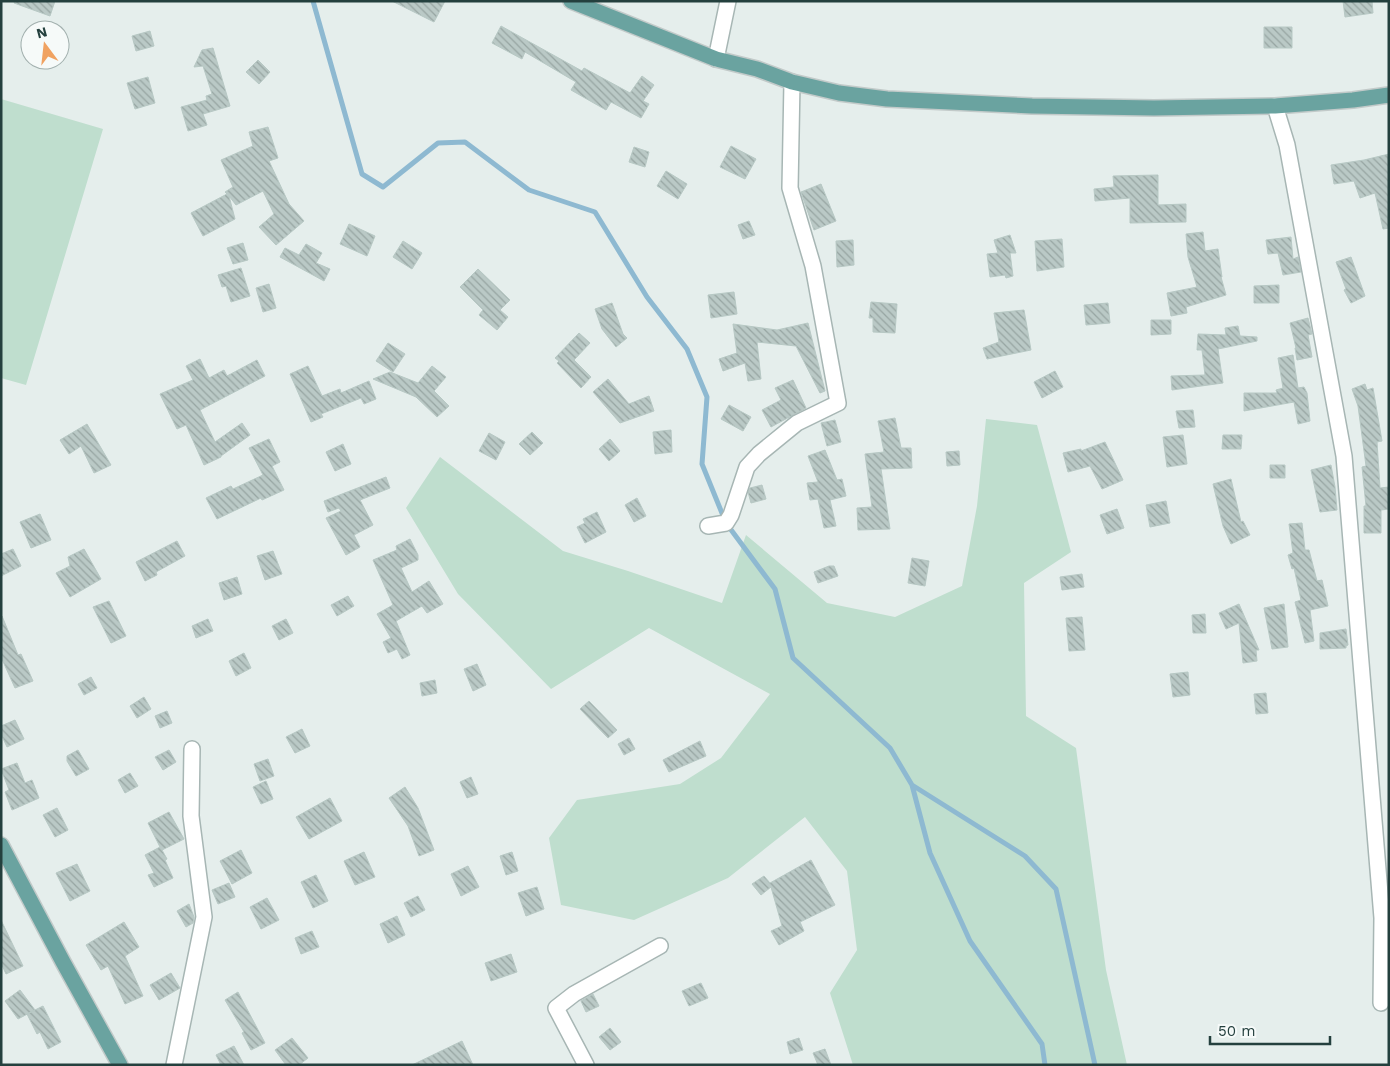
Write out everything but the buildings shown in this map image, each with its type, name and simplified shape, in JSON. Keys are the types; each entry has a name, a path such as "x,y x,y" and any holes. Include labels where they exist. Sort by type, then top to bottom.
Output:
{"main road":[{"path":"571,1 716,59 757,69 792,82 839,93 887,99 1032,106 1154,108 1275,106 1389,95"},
{"path":"1,845 120,1065"}],"street":[{"path":"716,59 728,1"},
{"path":"708,526 726,523 731,515 747,467 758,454 797,423 838,403 813,266 790,188 792,82"},
{"path":"1275,106 1287,145 1344,456 1382,918 1381,1003"},
{"path":"174,1065 204,917 192,816 192,749"},
{"path":"586,1065 556,1008 574,994 660,946"}],"green space":[{"path":"1,99 103,129 26,385 1,378"},
{"path":"986,419 1037,425 1071,552 1024,583 1026,716 1076,748 1106,970 1127,1065 853,1065 830,993 857,950 847,871 805,817 728,878 634,920 561,905 549,838 577,800 680,784 721,758 770,694 649,628 551,689 458,594 406,508 440,457 563,551 722,603 746,535 827,603 895,617 962,586 977,506"}],"waterway":[{"path":"313,1 362,174 383,187 438,143 465,142 529,190 595,212 647,297 687,349 707,397 702,464 726,523 775,589 793,658 890,748 912,785 1025,856 1056,889 1095,1065"},
{"path":"912,785 930,853 970,941 1042,1044 1045,1065"}]}
